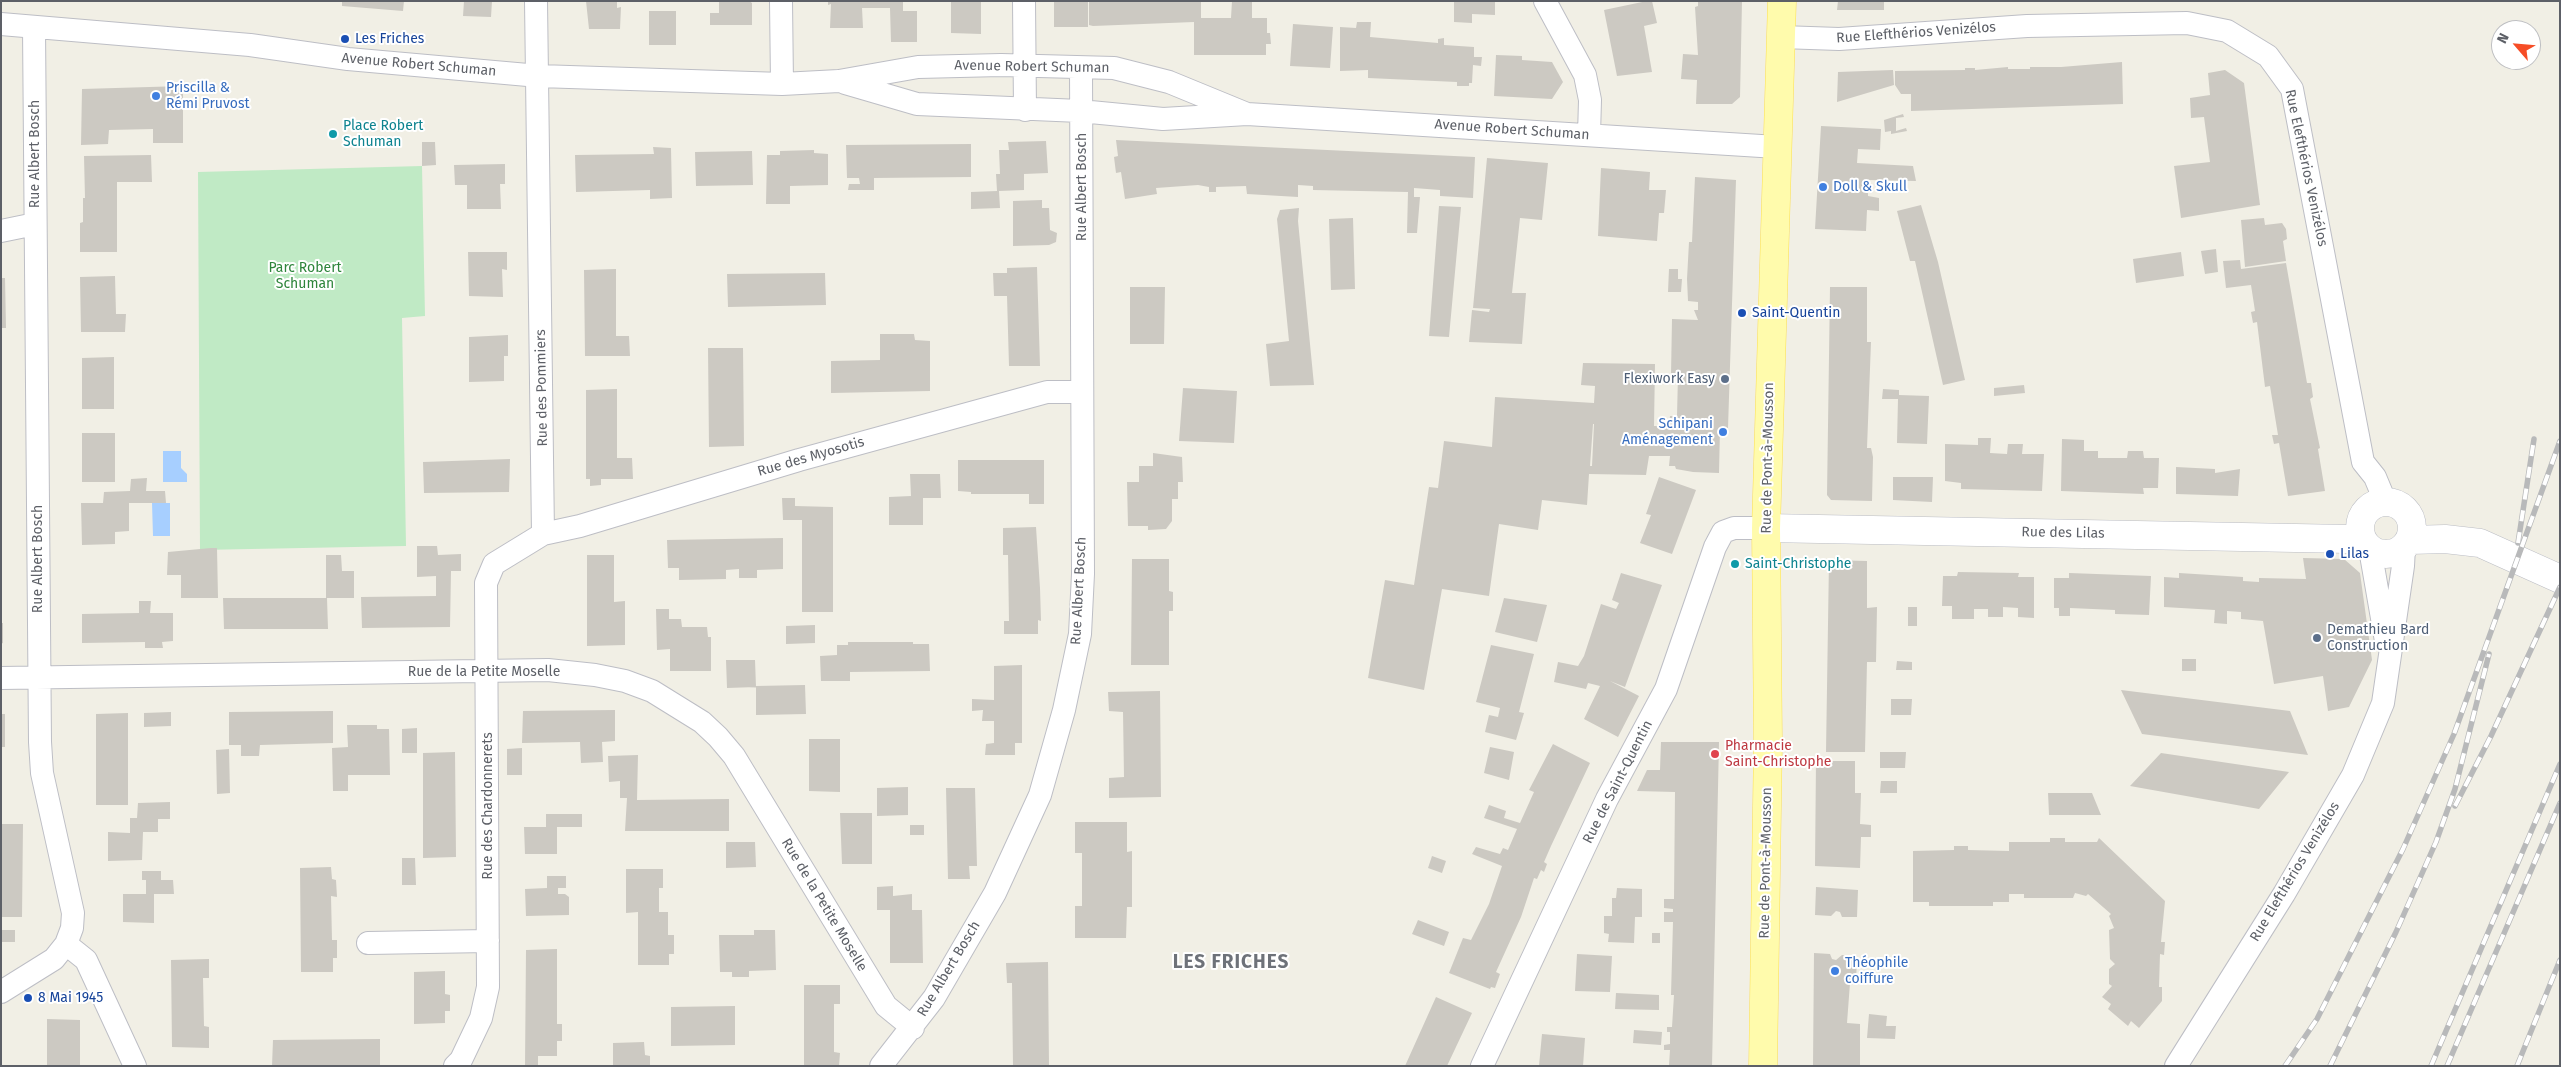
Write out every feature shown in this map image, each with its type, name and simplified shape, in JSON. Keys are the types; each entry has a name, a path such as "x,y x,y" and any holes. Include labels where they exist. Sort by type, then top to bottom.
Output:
{"main road":[{"name":"Rue de Pont-à-Mousson","path":"1763,1066 1768,742 1766,528 1782,1"}],"street":[{"name":"Rue des Pommiers","path":"536,1 539,76 543,534"},
{"path":"781,1 782,84"},
{"path":"1024,1 1025,110"},
{"path":"1545,1 1585,75 1590,100 1589,135"},
{"name":"Rue Elefthérios Venizélos","path":"1781,37 1839,38 2027,26 2187,23 2227,31 2268,56 2292,89 2363,462 2375,477 2385,501"},
{"name":"Avenue Robert Schuman","path":"1,24 250,45 348,59 539,76 782,84 839,81 918,67 1025,66 1114,68 1169,82 1247,114"},
{"name":"Rue Albert Bosch","path":"34,28 40,742 42,773 73,913 72,928 66,944"},
{"name":"Rue Albert Bosch","path":"880,1066 934,998 995,893 1040,796 1064,710 1080,634 1082,594 1081,68"},
{"name":"Avenue Robert Schuman","path":"839,81 917,104 1080,111 1163,119 1247,114 1777,146"},
{"path":"1,231 36,224"},
{"name":"Rue des Myosotis","path":"543,534 580,526 799,460 1047,392 1081,392"},
{"path":"2408,534 2399,505 2385,501 2377,502 2364,512 2359,528 2365,543 2387,554 2408,534 2444,521 2467,529 2480,543 2560,579"},
{"name":"Rue de Saint-Quentin","path":"1482,1066 1607,799 1666,689 1715,547 1723,532 1734,528 1766,528"},
{"name":"Rue des Lilas","path":"1766,528 2348,539 2365,543"},
{"path":"487,671 486,584 494,564 543,534"},
{"name":"Rue Elefthérios Venizélos","path":"2176,1066 2284,894 2353,775 2383,703 2390,666 2408,534"},
{"name":"Rue Elefthérios Venizélos","path":"2365,543 2390,666"},
{"name":"Rue de la Petite Moselle","path":"1,678 548,670 595,675 625,681 652,691 702,722 734,756 886,1006 912,1028"},
{"name":"Rue des Chardonnerets","path":"456,1066 462,1060 482,1018 488,987 487,671"},
{"path":"368,943 488,941"},
{"path":"1,992 54,959 66,944 86,960 135,1066"}],"green space":[{"name":"Parc Robert Schuman","path":"422,166 425,316 402,318 406,546 200,550 198,172"}],"water":[{"path":"163,451 181,451 181,468 187,474 187,482 163,482"},
{"path":"152,503 170,503 170,536 153,536"}],"building":[{"path":"342,1 404,1 403,11 342,6"},
{"path":"464,1 492,1 491,17 463,16"},
{"path":"586,1 617,1 617,8 621,7 620,29 589,29"},
{"path":"719,1 749,1 752,3 752,25 710,25 710,13 719,13"},
{"path":"828,1 903,1 903,11 917,11 917,42 891,42 890,8 862,8 863,28 830,28 831,4 828,5"},
{"path":"951,1 981,1 981,34 951,33"},
{"path":"1054,1 1088,1 1088,27 1054,27"},
{"path":"1089,1 1201,1 1201,18 1231,18 1232,1 1252,1 1252,18 1267,18 1267,33 1270,33 1271,44 1266,44 1266,55 1194,55 1194,22 1093,26 1089,25"},
{"path":"1454,1 1495,1 1495,15 1472,14 1472,23 1454,22"},
{"path":"1652,1 1657,23 1644,26 1652,72 1617,76 1604,10"},
{"path":"1698,1 1742,1 1740,97 1732,104 1696,104 1697,80 1681,79 1683,54 1698,55 1695,7 1698,6"},
{"path":"1838,1 1884,1 1884,10 1837,10"},
{"path":"649,11 676,11 676,45 649,45"},
{"path":"1357,22 1371,22 1370,37 1438,43 1438,39 1444,38 1444,45 1474,47 1474,57 1482,57 1481,66 1473,65 1472,83 1469,83 1469,86 1457,86 1457,82 1368,78 1368,70 1340,71 1340,27 1356,28"},
{"path":"1293,24 1333,27 1330,68 1290,66"},
{"path":"1496,55 1522,56 1522,60 1552,62 1563,82 1552,99 1494,96"},
{"path":"2122,62 2123,104 1911,111 1911,94 1901,94 1895,85 1895,71 1965,70 1965,68 1975,68 1975,70 2008,67 2008,69 2030,69 2030,67 2061,67"},
{"path":"1893,70 1894,85 1837,102 1838,72"},
{"path":"2225,70 2244,83 2260,205 2181,218 2174,166 2210,162 2204,117 2191,118 2190,98 2210,95 2208,73"},
{"path":"183,86 183,143 153,143 153,129 109,130 108,144 81,145 82,89"},
{"path":"1903,114 1904,117 1896,118 1896,131 1906,128 1907,131 1891,134 1891,131 1885,132 1884,120"},
{"path":"1821,126 1881,129 1880,150 1858,149 1857,163 1913,166 1916,181 1868,180 1868,196 1879,198 1879,211 1867,210 1866,231 1815,229"},
{"path":"1116,140 1475,157 1473,198 1440,196 1440,190 1414,188 1414,197 1420,197 1417,233 1407,233 1408,192 1313,190 1313,186 1298,185 1298,197 1247,194 1246,186 1216,187 1216,192 1209,192 1209,187 1198,185 1156,188 1157,194 1125,199 1121,172 1116,173 1114,157 1118,156"},
{"path":"1046,141 1048,173 1024,174 1024,190 999,191 1000,208 971,209 971,192 997,191 996,174 1000,174 999,150 1009,150 1008,142"},
{"path":"422,142 435,142 436,165 422,166"},
{"path":"971,144 971,177 874,178 874,190 848,190 849,184 860,184 859,178 847,178 846,145"},
{"path":"653,147 671,148 672,198 650,199 650,190 576,192 575,155 654,154"},
{"path":"814,150 814,153 828,154 828,185 790,186 790,204 766,204 767,155 780,155 780,151"},
{"path":"752,151 753,185 696,186 695,152"},
{"path":"151,155 152,182 117,182 117,252 80,252 80,223 83,222 83,198 85,198 84,156"},
{"path":"1487,158 1548,163 1542,220 1520,218 1512,293 1526,293 1522,344 1469,342 1472,310 1489,312 1490,309 1473,308"},
{"path":"505,164 505,184 500,184 501,209 467,209 467,185 455,185 454,165"},
{"path":"1601,168 1650,172 1649,190 1666,190 1664,213 1659,213 1657,241 1598,236"},
{"path":"1695,177 1736,180 1728,428 1720,428 1719,473 1676,469 1675,466 1669,466 1670,456 1649,456 1646,475 1589,474 1587,505 1542,500 1538,530 1499,524 1489,596 1442,589 1424,690 1368,678 1385,580 1414,585 1429,487 1438,488 1444,441 1492,447 1495,397 1594,403 1595,386 1581,385 1583,363 1655,364 1654,426 1669,426 1670,416 1677,416 1678,375 1671,375 1672,319 1698,320 1694,310 1698,310 1698,302 1688,301 1689,242 1692,242","holes":["1593,424 1592,466 1590,466"]},
{"path":"1042,200 1042,208 1049,208 1050,230 1057,233 1056,242 1049,245 1013,246 1013,201"},
{"path":"1921,205 1938,262 1965,380 1943,385 1915,261 1910,261 1897,211"},
{"path":"1439,206 1461,207 1449,337 1429,336"},
{"path":"1299,208 1298,221 1314,385 1270,386 1266,344 1289,341 1277,219 1280,210"},
{"path":"1353,218 1355,289 1331,290 1329,219"},
{"path":"2264,218 2265,225 2282,223 2286,229 2287,239 2283,241 2286,261 2245,267 2241,220"},
{"path":"2216,249 2218,272 2205,274 2201,251"},
{"path":"468,252 507,252 507,270 502,269 503,297 469,296"},
{"path":"2181,252 2184,276 2136,283 2133,259"},
{"path":"2240,260 2241,269 2286,263 2307,383 2311,383 2313,397 2310,399 2320,448 2318,449 2325,491 2288,496 2279,443 2274,444 2272,435 2278,435 2270,386 2265,387 2257,322 2253,323 2251,312 2255,311 2251,285 2226,288 2223,261"},
{"path":"1037,267 1040,366 1009,366 1007,296 994,296 993,273 1007,273 1007,268"},
{"path":"616,269 616,336 629,336 630,356 585,356 584,270"},
{"path":"1669,269 1678,269 1678,279 1682,279 1681,292 1668,292"},
{"path":"825,273 826,305 728,307 727,274"},
{"path":"115,276 116,314 126,314 125,332 81,332 80,277"},
{"path":"1,278 5,278 6,328 1,328"},
{"path":"1130,287 1165,287 1164,344 1130,344"},
{"path":"1830,287 1867,287 1867,342 1871,342 1867,448 1871,448 1873,457 1872,501 1831,500 1827,495"},
{"path":"880,334 914,334 915,340 930,341 930,391 831,393 831,361 880,360"},
{"path":"508,335 508,356 504,356 504,381 469,382 469,337"},
{"path":"708,348 743,348 744,446 709,447"},
{"path":"114,357 114,409 82,409 82,358"},
{"path":"2024,385 2025,393 1994,396 1994,388"},
{"path":"1183,388 1237,391 1234,443 1179,441"},
{"path":"617,389 617,458 632,458 633,479 601,479 601,485 590,486 590,479 586,479 586,390"},
{"path":"1883,389 1899,390 1899,395 1929,396 1927,444 1897,443 1898,399 1882,399"},
{"path":"82,433 115,433 115,482 82,482"},
{"path":"1978,438 1991,438 1990,453 2007,454 2008,444 2023,444 2022,454 2044,454 2042,491 1961,489 1961,483 1945,481 1945,444 1978,445"},
{"path":"2062,439 2084,440 2084,451 2098,451 2098,458 2127,458 2128,451 2143,451 2144,458 2159,458 2158,488 2143,488 2144,494 2061,491"},
{"path":"1153,453 1182,457 1183,482 1178,482 1178,499 1172,499 1172,521 1166,529 1148,530 1148,526 1128,526 1127,482 1139,482 1139,466 1153,466"},
{"path":"510,459 509,492 424,493 423,462"},
{"path":"958,460 1044,460 1044,504 1029,504 1029,494 971,494 971,492 958,491"},
{"path":"2176,467 2215,469 2215,473 2240,469 2238,496 2176,494"},
{"path":"910,474 940,474 941,498 923,498 923,525 889,525 889,497 911,496"},
{"path":"1659,477 1696,490 1672,554 1640,543 1651,515 1646,514"},
{"path":"1893,477 1933,477 1932,502 1893,500"},
{"path":"147,478 146,491 165,491 166,503 129,503 129,531 115,532 115,544 82,545 81,503 103,503 104,492 130,491 131,479"},
{"path":"782,498 795,498 795,506 833,507 833,612 802,612 802,520 783,520"},
{"path":"1036,527 1041,621 1038,620 1038,634 1004,634 1004,621 1009,621 1008,555 1003,555 1003,528"},
{"path":"783,538 783,569 757,570 757,578 739,578 739,569 726,570 726,579 679,580 679,568 668,568 667,540"},
{"path":"417,546 437,546 438,555 461,554 461,571 451,571 450,627 362,628 361,597 436,596 436,576 417,577"},
{"path":"217,548 218,598 181,598 181,575 167,575 168,552"},
{"path":"326,555 341,555 342,571 354,571 354,598 326,598"},
{"path":"587,555 614,555 614,602 625,601 625,645 587,646"},
{"name":"Demathieu Bard Construction","path":"2303,558 2344,559 2360,573 2372,660 2349,707 2328,711 2323,676 2274,684 2263,621 2241,619 2241,612 2227,611 2227,624 2214,623 2215,610 2164,607 2164,577 2179,578 2179,573 2243,577 2243,581 2259,582 2259,578 2306,579"},
{"path":"1132,559 1169,559 1169,591 1173,592 1173,611 1169,611 1169,665 1131,665"},
{"path":"1829,560 1867,561 1867,608 1877,607 1876,662 1867,662 1865,752 1826,752"},
{"path":"1958,572 2019,573 2018,577 2034,577 2034,618 2018,617 2018,608 2003,607 2003,617 1988,617 1988,609 1974,609 1974,619 1952,619 1952,606 1942,606 1943,576 1957,576"},
{"path":"1621,573 1662,585 1625,687 1610,681 1639,696 1618,737 1584,719 1600,686 1588,683 1586,689 1554,682 1558,662 1578,666 1584,656 1601,604 1616,609 1619,603 1612,600"},
{"path":"2069,573 2151,576 2149,615 2115,614 2115,610 2070,608 2070,616 2059,616 2059,608 2054,608 2054,578 2069,578"},
{"path":"223,598 327,598 328,629 224,629"},
{"path":"1504,598 1547,605 1537,642 1495,632"},
{"path":"139,601 151,601 150,613 173,613 173,641 162,642 163,648 145,648 145,642 82,643 82,614 139,613"},
{"path":"1908,607 1917,607 1917,626 1908,626"},
{"path":"656,609 669,609 669,619 681,619 682,627 707,627 708,637 711,637 711,671 670,671 670,649 657,650"},
{"path":"1,623 3,623 3,643 1,644"},
{"path":"815,625 815,643 786,644 786,626"},
{"path":"848,642 913,642 913,644 929,644 930,671 850,672 850,681 821,681 820,656 837,655 837,645 848,645"},
{"path":"1491,645 1534,654 1519,712 1524,713 1516,740 1485,732 1489,715 1498,717 1500,708 1476,702"},
{"path":"2182,659 2196,659 2196,671 2182,671"},
{"path":"726,660 755,660 756,687 727,688"},
{"path":"1897,661 1912,662 1912,670 1896,670"},
{"path":"1022,665 1022,743 1015,743 1015,755 985,755 986,744 994,743 994,721 982,721 983,710 972,711 972,699 994,700 994,666"},
{"path":"805,685 806,714 756,715 756,686"},
{"path":"2121,690 2290,711 2308,755 2142,734"},
{"path":"1160,691 1161,797 1109,798 1109,778 1124,777 1123,712 1109,711 1108,692"},
{"path":"1891,699 1912,699 1911,715 1891,715"},
{"path":"615,710 615,741 602,742 603,762 581,763 580,742 522,743 523,711"},
{"path":"333,711 333,743 260,745 259,756 241,756 241,745 229,745 229,712"},
{"path":"171,712 171,726 144,727 144,713"},
{"path":"128,713 128,805 96,805 96,714"},
{"path":"1,714 5,714 5,747 1,747"},
{"path":"347,725 377,725 377,729 389,729 390,775 348,775 348,791 333,791 332,748 348,747"},
{"path":"417,728 417,753 402,753 402,729"},
{"path":"809,739 840,739 840,792 809,791"},
{"path":"1661,742 1719,742 1712,1066 1669,1066 1670,1050 1664,1050 1664,1045 1670,1044 1670,1032 1667,1032 1667,1027 1672,1027 1674,995 1671,995 1673,922 1664,922 1664,912 1673,912 1673,909 1664,908 1664,899 1674,899 1675,792 1637,791 1647,770 1660,770"},
{"path":"1553,744 1590,763 1544,862 1547,864 1544,872 1541,870 1537,879 1534,878 1521,917 1496,972 1500,974 1495,988 1491,987 1490,989 1449,973 1463,938 1471,940 1489,904 1502,866 1472,854 1476,847 1500,854 1503,848 1508,850 1517,829 1484,818 1489,805 1506,811 1504,818 1520,823 1534,792 1529,790"},
{"path":"1490,747 1514,752 1509,780 1484,773"},
{"path":"522,748 522,775 507,775 507,749"},
{"path":"229,749 230,793 217,794 216,750"},
{"path":"455,752 456,857 423,858 423,753"},
{"path":"1880,752 1906,752 1905,768 1880,768"},
{"path":"2161,753 2289,772 2259,809 2130,786"},
{"path":"638,755 637,800 729,799 729,831 625,831 627,798 620,798 620,781 609,782 608,756"},
{"path":"1816,761 1855,761 1855,793 1861,793 1860,824 1871,825 1871,837 1861,837 1860,868 1815,866"},
{"path":"1881,781 1897,781 1897,793 1880,793"},
{"path":"908,787 908,815 877,816 877,788"},
{"path":"946,788 975,788 977,866 969,866 970,879 948,879"},
{"path":"2048,793 2092,793 2101,815 2049,815"},
{"path":"170,802 170,819 158,819 158,832 143,832 142,860 108,861 108,832 130,833 130,818 137,818 138,803"},
{"path":"840,813 872,813 872,864 842,864"},
{"path":"546,814 582,814 582,827 557,827 557,854 525,854 524,827 546,827"},
{"path":"1075,822 1127,822 1127,852 1132,851 1132,907 1127,907 1126,938 1075,938 1075,906 1082,906 1082,853 1075,853"},
{"path":"1,824 23,824 22,917 1,917"},
{"path":"910,825 924,825 924,835 910,835"},
{"path":"2050,838 2065,838 2065,842 2097,842 2099,838 2165,901 2161,942 2165,942 2164,955 2160,954 2159,987 2162,987 2162,1001 2139,1028 2131,1021 2128,1026 2108,1009 2111,1004 2102,997 2112,986 2109,984 2109,969 2115,964 2110,959 2109,930 2114,928 2109,916 2111,914 2088,894 2086,896 2075,893 2073,898 2024,898 2024,894 2009,894 2009,902 1993,902 1993,906 1929,906 1929,902 1913,902 1913,851 1954,850 1954,846 1968,846 1968,850 2009,851 2009,842 2050,842"},
{"path":"726,842 755,842 756,867 726,868"},
{"path":"1432,856 1446,861 1442,873 1428,868"},
{"path":"402,858 415,858 416,885 402,885"},
{"path":"331,867 332,879 336,880 337,897 331,896 332,940 337,940 337,958 333,958 333,972 301,972 300,868"},
{"path":"626,869 663,869 663,888 659,888 659,912 668,912 668,935 674,935 674,954 669,954 669,965 638,965 638,912 626,913"},
{"path":"142,871 161,871 161,880 173,880 174,894 154,894 154,923 123,922 123,894 146,894 146,880 142,880"},
{"path":"547,876 566,876 566,888 558,888 558,894 565,894 569,897 569,915 526,916 525,889 547,888"},
{"path":"893,886 893,896 912,894 912,910 922,910 923,963 890,963 890,910 877,910 877,887"},
{"path":"1816,887 1858,890 1857,917 1842,917 1840,912 1836,911 1831,916 1815,915"},
{"path":"1617,888 1642,889 1642,917 1635,917 1634,943 1608,942 1609,934 1604,933 1604,916 1612,916 1612,898 1616,898"},
{"path":"1418,920 1449,932 1444,946 1412,934"},
{"path":"1,930 15,930 15,942 1,942"},
{"path":"754,930 775,930 776,970 749,971 749,977 732,977 732,972 720,972 719,935 754,935"},
{"path":"1652,933 1660,933 1660,943 1652,943"},
{"path":"557,949 557,1024 562,1024 562,1041 557,1041 557,1056 538,1056 538,1066 525,1066 526,950"},
{"path":"1814,953 1830,954 1832,959 1836,960 1842,955 1857,955 1856,983 1850,983 1847,1023 1860,1024 1860,1065 1813,1065"},
{"path":"1577,954 1612,956 1610,992 1575,991"},
{"path":"209,959 209,978 203,978 204,1026 209,1027 209,1048 172,1047 171,960"},
{"path":"1048,962 1049,1066 1013,1066 1012,983 1007,983 1006,963"},
{"path":"445,971 445,994 450,995 450,1011 445,1011 445,1023 414,1024 414,972"},
{"path":"804,985 840,985 840,1004 834,1004 834,1052 840,1053 839,1066 804,1066"},
{"path":"1616,993 1659,995 1659,1010 1615,1009"},
{"path":"1436,997 1472,1013 1447,1066 1405,1066"},
{"path":"735,1006 735,1045 671,1046 671,1007"},
{"path":"1869,1014 1887,1016 1886,1026 1896,1026 1895,1039 1867,1038"},
{"path":"47,1019 80,1020 80,1066 47,1066"},
{"path":"1634,1030 1662,1032 1661,1045 1633,1043"},
{"path":"1542,1034 1585,1038 1583,1066 1539,1066"},
{"path":"380,1039 380,1066 272,1066 273,1040"},
{"path":"644,1042 645,1055 650,1056 650,1066 613,1066 613,1043"}],"railway":[{"path":"2518,543 2534,439"},
{"path":"2285,1066 2317,1019 2403,849 2454,734 2560,441"},
{"path":"2455,806 2491,736 2560,587"},
{"path":"2330,1066 2396,932 2436,842 2455,789 2489,654"},
{"path":"2431,1066 2560,764"},
{"path":"2447,1066 2560,803"},
{"path":"2517,1066 2560,960"}],"place":[{"name":"Les Friches","path":"345,39"},
{"name":"Priscilla & Rémi Pruvost","path":"156,96"},
{"name":"Place Robert Schuman","path":"333,134"},
{"name":"Doll & Skull","path":"1823,187"},
{"name":"Saint-Quentin","path":"1742,313"},
{"name":"Flexiwork Easy","path":"1725,379"},
{"name":"Schipani Aménagement","path":"1723,432"},
{"name":"Lilas","path":"2330,554"},
{"name":"Saint-Christophe","path":"1735,564"},
{"name":"Demathieu Bard Construction","path":"2317,638"},
{"name":"Pharmacie Saint-Christophe","path":"1715,754"},
{"name":"Théophile coiffure","path":"1835,971"},
{"name":"8 Mai 1945","path":"28,998"}],"district":[{"name":"LES FRICHES","path":"1231,963"}]}
